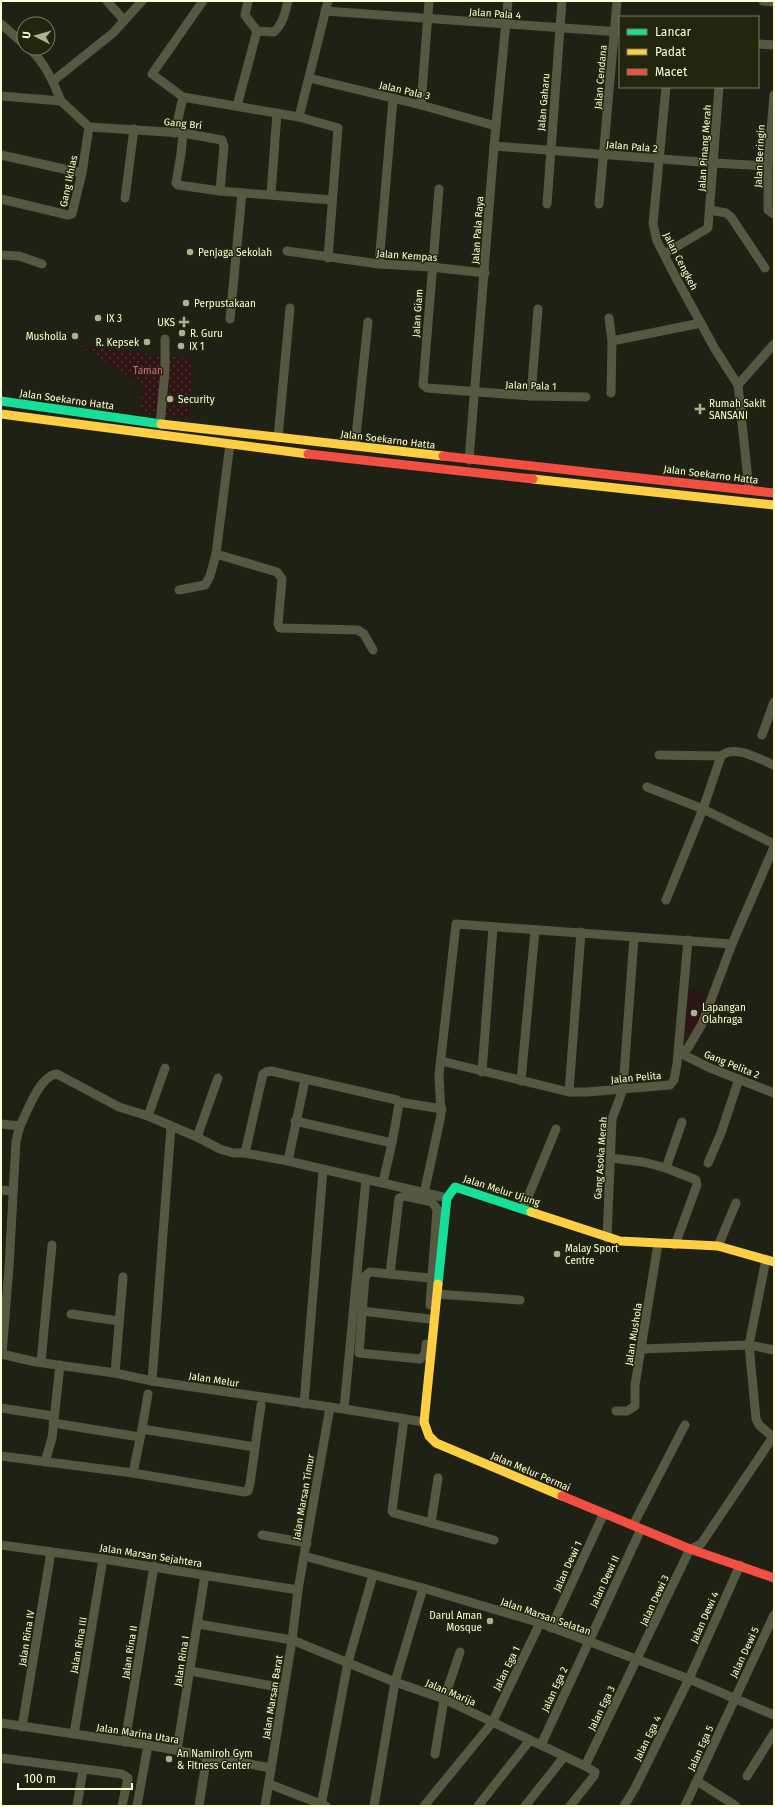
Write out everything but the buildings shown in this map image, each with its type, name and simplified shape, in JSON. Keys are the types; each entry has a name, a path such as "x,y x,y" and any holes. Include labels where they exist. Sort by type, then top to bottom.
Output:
{"main road":[{"name":"Jalan Soekarno Hatta","path":"1,401 160,424 469,460 774,493"},
{"path":"1,414 343,458 774,505"},
{"path":"108,417 108,428"},
{"path":"692,497 694,484"},
{"name":"Jalan Melur Ujung","path":"447,1198 457,1186 607,1238 630,1242 718,1246 770,1261"},
{"path":"424,1422 437,1294 435,1279 447,1198"},
{"name":"Jalan Melur Permai","path":"424,1422 429,1436 436,1443 690,1549 774,1578"}],"street":[{"path":"107,1 124,20"},
{"path":"53,81 113,33 142,1"},
{"path":"203,1 152,74 183,97 299,117 338,128 328,258"},
{"path":"237,106 256,34 245,15 248,1"},
{"path":"256,34 274,32 277,29 284,17 288,1"},
{"path":"299,117 328,1"},
{"path":"421,105 429,1"},
{"name":"Jalan Pala Raya","path":"469,460 494,146 508,1"},
{"name":"Jalan Gaharu","path":"547,204 562,1"},
{"name":"Jalan Cendana","path":"599,204 617,32 617,1"},
{"path":"763,1 774,2"},
{"name":"Jalan Pala 4","path":"325,12 617,32"},
{"path":"1,24 14,34"},
{"path":"1,34 14,34"},
{"path":"759,44 774,45"},
{"path":"36,56 53,81 61,101 89,127"},
{"name":"Jalan Pala 3","path":"309,78 421,105 496,126"},
{"name":"Jalan Cengkeh","path":"666,88 654,232 664,254 701,323 738,385"},
{"name":"Jalan Pinang Merah","path":"664,254 705,231 709,225 720,88"},
{"name":"Jalan Beringin","path":"774,95 768,166 768,210 774,214"},
{"path":"1,96 61,101"},
{"path":"183,97 179,133 177,184 220,191 332,200"},
{"path":"380,264 393,99"},
{"path":"271,194 277,113"},
{"name":"Gang Bri","path":"89,127 179,133 219,139 223,142 220,191"},
{"name":"Gang Ikhlas","path":"1,199 70,215 74,210 82,173 89,127"},
{"path":"124,198 134,129"},
{"name":"Jalan Pala 2","path":"494,146 768,166"},
{"path":"1,156 82,173"},
{"name":"Jalan Giam","path":"439,189 431,267 423,386 427,388 475,393"},
{"path":"230,319 242,193"},
{"path":"710,210 726,213 731,217 765,268"},
{"name":"Jalan Kempas","path":"287,250 328,258 485,273"},
{"path":"1,255 19,256 42,264"},
{"path":"278,438 290,308"},
{"path":"531,396 538,309"},
{"path":"609,318 612,341 611,393"},
{"path":"355,446 368,322"},
{"path":"612,341 701,323"},
{"path":"160,424 165,371 165,339"},
{"path":"749,490 738,385 774,344"},
{"name":"Jalan Pala 1","path":"475,393 586,397"},
{"path":"179,590 205,585 210,576 216,554 230,444"},
{"path":"216,554 278,572 281,575 282,579 278,624 280,628 358,630 364,634 374,650"},
{"path":"762,735 774,702"},
{"path":"659,754 720,756 726,752 736,752 774,765"},
{"path":"666,900 703,809 720,756"},
{"path":"647,787 703,809 774,846"},
{"name":"Jalan Pelita","path":"441,1061 569,1092 623,1089 670,1084 675,1076 680,1055 688,1048 702,1024 732,944 774,846"},
{"path":"424,1194 442,1109 439,1075 455,925 458,923 493,927 581,932 732,944"},
{"path":"482,1072 493,927"},
{"path":"521,1081 535,930"},
{"path":"569,1092 581,932"},
{"name":"Gang Asoka Merah","path":"607,1238 612,1119 623,1089 634,936"},
{"path":"680,1055 688,940"},
{"name":"Gang Pelita 2","path":"680,1055 774,1093"},
{"path":"148,1116 165,1068"},
{"path":"245,1153 263,1074 266,1072 397,1100 399,1102 442,1109"},
{"path":"1,1354 9,1267 12,1191 16,1141 20,1126 40,1086 53,1074 61,1074 100,1098 119,1107 148,1116 228,1152 245,1153 288,1161 323,1170 383,1182 424,1194 447,1198"},
{"path":"197,1137 218,1078"},
{"path":"708,1163 721,1133 739,1079"},
{"path":"288,1161 305,1080"},
{"path":"383,1182 399,1102"},
{"path":"295,1122 392,1143"},
{"path":"666,1168 682,1122"},
{"path":"1,1124 20,1126"},
{"path":"152,1382 171,1127"},
{"path":"523,1209 556,1129"},
{"path":"611,1158 643,1162 666,1168 694,1178 697,1182 675,1245"},
{"path":"304,1404 323,1170"},
{"path":"344,1409 366,1179"},
{"path":"1,1190 12,1191"},
{"path":"390,1274 399,1198 405,1196 432,1202 436,1206 435,1279 426,1352 420,1359 361,1354 358,1351 365,1276 370,1272 435,1279"},
{"path":"718,1246 736,1203"},
{"name":"Jalan Mushola","path":"616,1412 627,1411 635,1406 635,1385 658,1244"},
{"path":"41,1362 52,1245"},
{"path":"690,1549 701,1544 773,1436 759,1425 756,1419 749,1344 770,1261"},
{"path":"115,1373 123,1276"},
{"path":"437,1294 520,1300"},
{"path":"362,1311 429,1318"},
{"path":"71,1314 119,1321"},
{"path":"642,1349 749,1344 774,1350"},
{"name":"Jalan Melur","path":"1,1354 41,1362 115,1373 152,1382 344,1409 424,1422"},
{"path":"45,1462 52,1438 60,1365"},
{"path":"133,1473 148,1394"},
{"path":"1,1456 133,1473 245,1492 248,1491 250,1484 261,1405"},
{"name":"Jalan Marsan Timur","path":"298,1590 330,1407"},
{"path":"1,1408 53,1419 141,1433 255,1447"},
{"path":"404,1419 391,1508 394,1513 494,1540"},
{"name":"Jalan Dewi II","path":"588,1642 637,1527 685,1425"},
{"path":"431,1523 438,1478"},
{"name":"Jalan Dewi 1","path":"551,1628 604,1513"},
{"path":"262,1535 306,1543"},
{"name":"Jalan Marsan Sejahtera","path":"1,1545 154,1566 298,1590"},
{"name":"Jalan Dewi 3","path":"637,1660 690,1549"},
{"name":"Jalan Rina IV","path":"22,1727 51,1552"},
{"name":"Jalan Marsan Selatan","path":"304,1556 424,1588 540,1623 689,1679 774,1715"},
{"name":"Jalan Rina III","path":"74,1734 103,1559"},
{"name":"Jalan Dewi 4","path":"689,1679 740,1565"},
{"name":"Jalan Rina II","path":"125,1742 154,1566"},
{"name":"Jalan Rina I","path":"177,1750 206,1574"},
{"path":"269,1784 323,1805 348,1662 373,1575"},
{"path":"374,1806 395,1682 424,1588"},
{"name":"Jalan Marsan Barat","path":"265,1806 292,1640 298,1590"},
{"name":"Jalan Dewi 5","path":"735,1698 774,1616"},
{"name":"Jalan Ega 1","path":"424,1806 492,1723 540,1623"},
{"name":"Jalan Marija","path":"198,1624 292,1640 395,1682 444,1699 593,1770 595,1774 570,1806"},
{"name":"Jalan Ega 2","path":"541,1745 588,1642"},
{"path":"435,1754 444,1699 460,1652"},
{"name":"Jalan Ega 3","path":"585,1766 637,1660"},
{"path":"190,1671 284,1688"},
{"name":"Jalan Ega 4","path":"624,1806 635,1788 689,1679"},
{"name":"Jalan Ega 5","path":"685,1806 735,1698"},
{"name":"Jalan Marina Utara","path":"1,1723 148,1745 271,1768"},
{"path":"747,1776 774,1733"},
{"path":"478,1806 530,1740"},
{"path":"138,1806 148,1745"},
{"path":"766,1747 774,1753"},
{"path":"199,1806 207,1755"},
{"path":"525,1806 564,1757"},
{"path":"1,1758 126,1776 128,1778 128,1783 122,1806"},
{"path":"77,1806 83,1770"},
{"path":"697,1781 736,1806"}],"green space":[{"name":"Taman","path":"80,346 161,356 164,366 159,415 140,413 143,385"},
{"name":"Taman","path":"166,356 194,359 188,418 162,415"},
{"name":"Lapangan Olahraga","path":"689,988 708,997 693,1034 684,1029"}],"traffic: fast":[{"path":"1,401 161,424"},
{"path":"438,1284 447,1198 455,1187 531,1212"}],"traffic: slow":[{"path":"1,414 308,454"},
{"path":"161,424 443,456"},
{"path":"533,479 774,505"},
{"path":"531,1212 620,1241 718,1246 774,1262"},
{"path":"438,1284 424,1422 429,1436 436,1443 562,1496"}],"traffic: jam":[{"path":"308,454 533,479"},
{"path":"443,456 774,493"},
{"path":"562,1496 690,1549 774,1578"}],"place":[{"name":"Penjaga Sekolah","path":"190,252"},
{"name":"Perpustakaan","path":"186,303"},
{"name":"IX 3","path":"98,318"},
{"name":"UKS","path":"184,322"},
{"name":"R. Guru","path":"182,333"},
{"name":"Musholla","path":"75,336"},
{"name":"R. Kepsek","path":"147,342"},
{"name":"IX 1","path":"181,346"},
{"name":"Security","path":"170,399"},
{"name":"Rumah Sakit SANSANI","path":"700,409"},
{"name":"Lapangan Olahraga","path":"694,1013"},
{"name":"Malay Sport Centre","path":"557,1254"},
{"name":"Darul Aman Mosque","path":"490,1621"},
{"name":"An Namiroh Gym & Fitness Center","path":"169,1759"}]}
